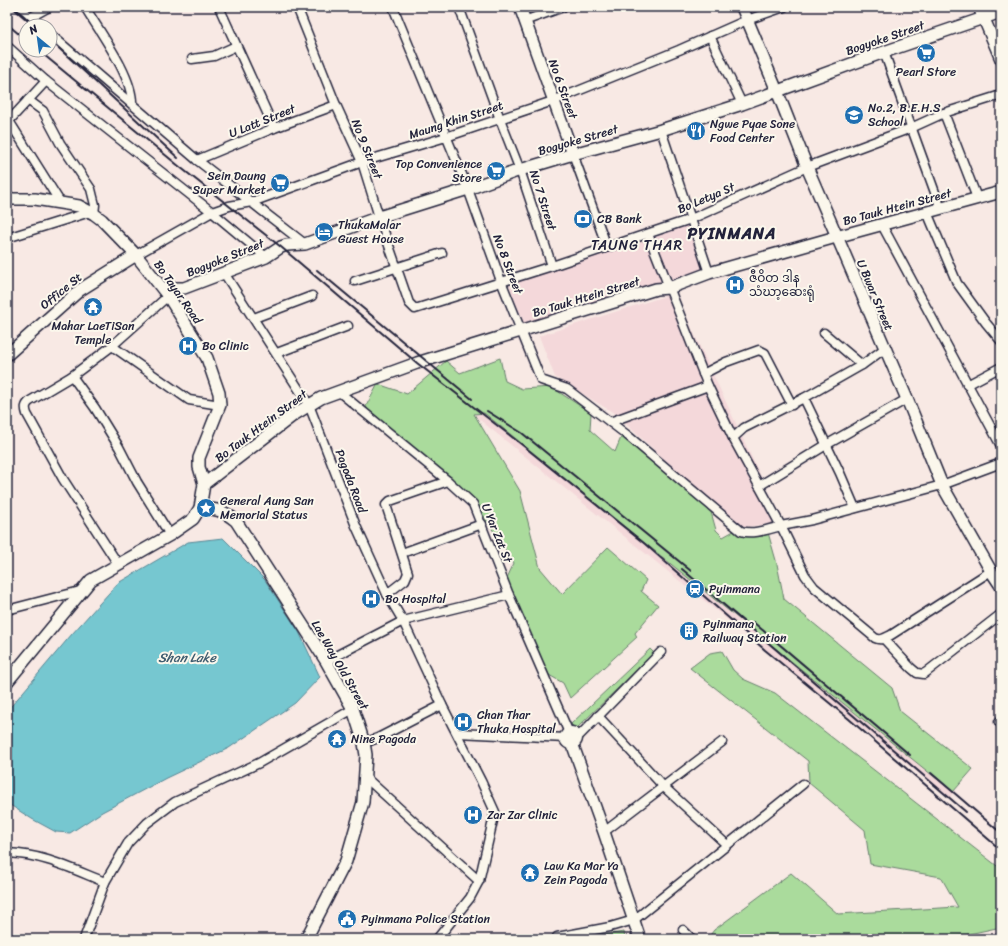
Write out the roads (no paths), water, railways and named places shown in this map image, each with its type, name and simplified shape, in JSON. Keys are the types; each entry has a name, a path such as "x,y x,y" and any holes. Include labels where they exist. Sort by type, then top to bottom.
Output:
{"street":[{"path":"19,7 30,17 49,7"},
{"path":"85,7 120,65 132,94 132,104"},
{"path":"219,7 274,128"},
{"name":"No 9 Street","path":"297,7 336,104 362,162 379,217 412,306"},
{"name":"No 8 Street","path":"394,7 468,189 501,281 541,380 567,389 610,422 726,518 734,527 746,533 812,520 942,485 1001,463"},
{"name":"No 7 Street","path":"459,7 520,170 552,266"},
{"name":"No 6 Street","path":"520,7 607,248"},
{"path":"524,21 563,7"},
{"name":"U Bwar Street","path":"742,7 778,91 836,237 907,399 942,485 991,572 1001,586"},
{"name":"Maung Khin Street","path":"136,255 212,212 229,206 252,202 362,162 446,137 553,101 747,20 784,7"},
{"path":"979,7 1001,59"},
{"name":"Bogyoke Street","path":"165,292 184,288 266,257 281,247 287,245 305,244 379,217 468,189 520,170 661,130 742,104 884,52 1001,12"},
{"path":"710,36 742,104"},
{"path":"58,41 197,160 305,244"},
{"path":"192,59 214,56 236,46"},
{"path":"8,50 212,212 266,257"},
{"path":"884,52 941,209"},
{"path":"46,81 8,122 60,202"},
{"name":"Bo Letya St","path":"412,306 552,266 691,219 807,167 911,128 944,113 1001,94"},
{"path":"7,238 92,213 95,205 91,189 60,143 42,111 28,100"},
{"name":"U Latt Street","path":"197,160 336,104"},
{"path":"944,113 977,198"},
{"path":"661,130 709,273"},
{"name":"Bo Tauk Htein Street","path":"204,484 309,404 338,391 417,363 656,288 669,288 709,273 1001,192"},
{"name":"Bo Tayar Road","path":"7,199 36,199 79,206 92,213 136,255 165,292 207,358 219,393 220,405"},
{"path":"928,212 958,283 986,323 1001,341"},
{"path":"882,225 1001,446"},
{"path":"648,234 708,386 733,438 781,526 805,575 814,587 878,640 884,639 991,572"},
{"path":"355,281 442,253"},
{"name":"Office St","path":"7,355 80,290 136,255"},
{"name":"Pagoda Road","path":"224,273 309,404 356,526 387,594 403,621 442,705 458,733 486,790 495,812 479,880 470,898 437,939"},
{"path":"118,564 63,478 25,408 27,404 72,376 112,346 165,292"},
{"path":"254,318 312,296"},
{"path":"277,353 348,326"},
{"path":"824,333 862,365"},
{"path":"7,682 80,591 96,576 170,535 194,519 200,508 204,484 199,468 199,458 220,405 188,400 112,346"},
{"path":"733,438 744,428 792,405 862,365 884,349"},
{"path":"703,374 726,362 759,350 762,351 766,353 792,405"},
{"path":"967,385 1001,367"},
{"path":"72,376 95,408 119,447 137,482 170,535"},
{"path":"610,422 708,386"},
{"name":"U Yar Zat St","path":"338,391 448,481 473,504 509,596 571,738"},
{"path":"804,398 855,508"},
{"path":"759,486 826,445 907,399"},
{"path":"387,594 405,580 408,573 386,507 387,503 448,481"},
{"name":"Lae Way Old Street","path":"200,508 216,509 225,512 236,521 326,661 353,709 364,743 366,755 363,802 346,861 306,939"},
{"path":"402,553 482,524"},
{"path":"7,610 80,591"},
{"path":"326,661 403,621 509,596"},
{"path":"884,639 911,668 918,673 924,674 1001,614"},
{"path":"458,733 571,738 598,716 661,652"},
{"path":"364,743 378,738 442,705"},
{"path":"84,939 105,882 128,843 147,824 175,802 259,763 353,709"},
{"path":"598,716 664,787 727,845"},
{"path":"571,738 640,939"},
{"path":"604,832 722,742"},
{"path":"365,777 479,880"},
{"path":"558,937 610,927 634,920 803,784"},
{"path":"7,853 19,853 50,860 105,882"},
{"path":"683,930 692,939"}],"water":[{"name":"Shan Lake","path":"223,538 265,580 299,632 320,677 295,703 229,748 166,778 102,812 70,833 56,832 7,803 7,711 72,634 118,583 188,542"}],"railway":[{"path":"14,7 26,18"},
{"path":"7,24 18,33"},
{"path":"58,47 178,158"},
{"path":"48,58 180,167 281,247 417,363 521,444 645,544 765,650 849,719 1001,850"},
{"path":"317,270 472,399"},
{"path":"487,411 522,433 691,571"},
{"path":"682,569 966,812"},
{"path":"753,622 910,755"},
{"path":"931,773 1001,833"}],"place":[{"name":"Pearl Store","path":"926,53"},
{"name":"No.2, B.E.H.S School","path":"854,115"},
{"name":"Ngwe Pyae Sone Food Center","path":"696,131"},
{"name":"Top Convenience Store","path":"496,171"},
{"name":"Sein Daung Super Market","path":"280,183"},
{"name":"CB Bank","path":"583,219"},
{"name":"ThukaMalar Guest House","path":"324,232"},
{"name":"ဇီဝိတ ဒါန သံဃာ့ဆေးရုံ","path":"735,285"},
{"name":"Mahar LaeTiSan Temple","path":"93,307"},
{"name":"Bo Clinic","path":"188,346"},
{"name":"General Aung San Memorial Status","path":"206,508"},
{"name":"Pyinmana","path":"695,589"},
{"name":"Bo Hospital","path":"371,599"},
{"name":"Pyinmana Railway Station","path":"689,631"},
{"name":"Chan Thar Thuka Hospital","path":"463,722"},
{"name":"Nine Pagoda","path":"337,739"},
{"name":"Zar Zar Clinic","path":"473,815"},
{"name":"Law Ka Mar Ya Zein Pagoda","path":"530,873"},
{"name":"Pyinmana Police Station","path":"347,919"}],"district":[{"name":"PYINMANA","path":"732,233"},
{"name":"TAUNG THAR","path":"637,245"}]}
